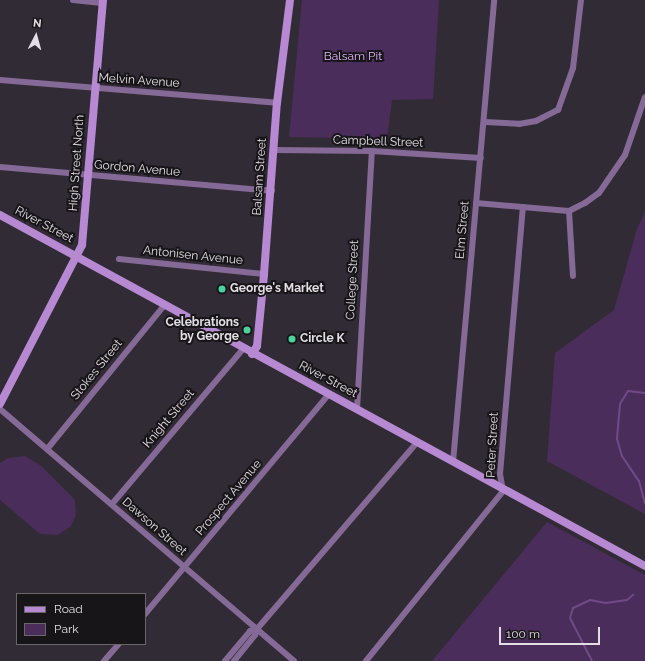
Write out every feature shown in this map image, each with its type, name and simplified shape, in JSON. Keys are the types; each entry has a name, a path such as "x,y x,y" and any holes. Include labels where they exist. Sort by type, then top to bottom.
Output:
{"main road":[{"name":"Balsam Street","path":"252,354 256,346 264,274 272,191 277,103 290,0"},
{"name":"High Street North","path":"0,404 82,245 89,176 102,2"},
{"name":"River Street","path":"0,215 252,354 357,409 503,491 645,566"}],"street":[{"path":"74,0 102,2"},
{"name":"Elm Street","path":"453,462 494,0"},
{"path":"484,122 519,124 536,121 558,110 573,68 581,0"},
{"name":"Melvin Avenue","path":"0,80 277,103"},
{"path":"476,203 569,211 590,200 605,185 625,155 645,97"},
{"name":"Campbell Street","path":"274,150 372,152 481,158"},
{"name":"College Street","path":"357,409 372,152"},
{"name":"Gordon Avenue","path":"0,167 272,191"},
{"name":"Peter Street","path":"366,661 503,491 500,474 523,207"},
{"path":"569,211 573,276"},
{"name":"Antonisen Avenue","path":"119,259 264,274"},
{"name":"Stokes Street","path":"48,448 164,306"},
{"name":"Knight Street","path":"112,504 243,349"},
{"name":"Prospect Avenue","path":"146,613 185,569 329,394"},
{"name":"Dawson Street","path":"0,409 48,448 185,569 294,661"},
{"path":"234,661 255,635 257,629 417,442"},
{"path":"225,661 250,631 257,629"},
{"path":"104,661 118,645"}],"green space":[{"name":"Balsam Pit","path":"302,0 439,0 433,99 392,100 387,139 289,137"},
{"path":"645,212 645,514 547,461 555,353 614,310 637,229"},
{"path":"25,456 40,465 75,500 76,515 71,526 58,535 40,534 0,500 0,463 8,458"},
{"path":"547,522 645,575 645,661 432,661"}],"waterway":[{"path":"645,393 628,391 620,404 617,439 622,456 639,481 645,503"},
{"path":"592,661 570,618 573,608 590,600 606,603 627,600 633,595"}],"place":[{"name":"George's Market","path":"222,289"},
{"name":"Celebrations by George","path":"247,330"},
{"name":"Circle K","path":"292,339"}]}
